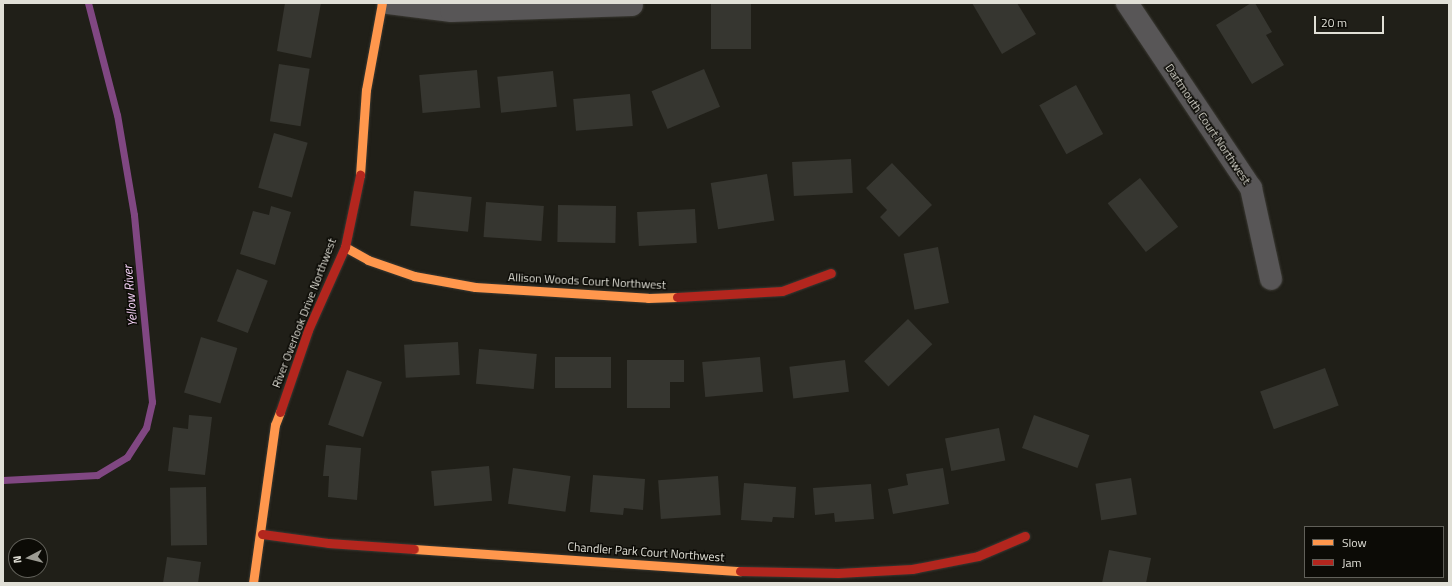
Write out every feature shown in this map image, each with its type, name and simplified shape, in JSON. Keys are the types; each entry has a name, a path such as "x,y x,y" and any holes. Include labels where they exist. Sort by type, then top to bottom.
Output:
{"street":[{"name":"River Overlook Drive Northwest","path":"253,583 262,534 275,425 308,330 345,247 360,174 366,90 382,3"},
{"path":"388,3 450,10 632,5"},
{"name":"Dartmouth Court Northwest","path":"1127,3 1251,188 1271,279"},
{"name":"Allison Woods Court Northwest","path":"345,247 368,260 414,276 475,287 648,298 729,296 782,291 831,274"},
{"name":"Chandler Park Court Northwest","path":"262,534 329,542 787,573 912,569 978,556 1025,536"}],"building":[{"path":"285,3 321,3 311,58 277,51"},
{"path":"711,3 751,3 751,49 711,49"},
{"path":"972,3 1017,3 1036,34 1002,54"},
{"path":"1251,3 1255,3 1272,32 1266,35 1284,65 1252,84 1216,25"},
{"path":"279,64 310,69 301,126 270,121"},
{"path":"704,69 720,107 668,129 652,91"},
{"path":"477,70 480,108 423,113 419,75"},
{"path":"553,71 557,107 501,113 497,77"},
{"path":"1076,85 1103,134 1066,154 1039,105"},
{"path":"630,94 633,126 576,131 573,99"},
{"path":"274,133 308,143 292,197 258,188"},
{"path":"851,159 853,193 794,196 792,162"},
{"path":"892,163 932,205 899,237 880,217 887,210 866,188"},
{"path":"767,174 774,220 718,229 711,183"},
{"path":"1140,178 1178,227 1146,252 1108,203"},
{"path":"414,191 472,197 468,232 410,226"},
{"path":"486,202 544,206 541,241 484,237"},
{"path":"558,205 616,206 615,243 557,242"},
{"path":"271,206 291,212 275,265 240,254 253,211 269,215"},
{"path":"695,209 697,243 639,246 637,212"},
{"path":"938,247 949,303 915,310 904,254"},
{"path":"237,269 268,281 248,333 217,321"},
{"path":"908,319 932,344 888,387 864,361"},
{"path":"201,337 237,348 220,404 184,392"},
{"path":"458,342 460,375 406,378 404,345"},
{"path":"479,349 537,354 534,389 476,384"},
{"path":"555,357 611,357 611,388 555,388"},
{"path":"760,357 763,392 705,397 702,362"},
{"path":"627,360 684,360 684,382 670,382 670,408 627,408"},
{"path":"845,360 849,392 793,399 789,367"},
{"path":"1325,368 1339,406 1274,429 1260,392"},
{"path":"347,370 382,382 363,437 328,425"},
{"path":"189,415 212,417 205,475 168,471 173,427 188,429"},
{"path":"1034,415 1089,435 1077,468 1022,448"},
{"path":"999,428 1005,460 951,471 945,438"},
{"path":"326,445 361,448 357,500 328,497 329,476 323,476"},
{"path":"489,466 492,501 434,506 431,471"},
{"path":"513,468 570,476 565,512 508,504"},
{"path":"943,468 949,504 893,514 888,489 908,485 906,474"},
{"path":"593,475 645,479 643,510 624,508 623,515 590,512"},
{"path":"718,476 721,515 661,519 658,480"},
{"path":"1131,478 1137,515 1101,520 1095,484"},
{"path":"744,483 796,487 794,518 773,517 772,522 741,520"},
{"path":"871,484 874,519 835,522 834,513 815,515 813,488"},
{"path":"206,487 207,545 171,546 170,488"},
{"path":"1109,550 1151,558 1146,583 1102,583"},
{"path":"167,557 201,562 198,583 163,583"}],"waterway":[{"name":"Yellow River","path":"3,480 97,475 127,457 146,428 152,402 134,215 117,115 88,3"}],"traffic: slow":[{"path":"360,175 366,90 382,3"},
{"path":"345,247 368,260 414,276 475,287 648,298 677,297"},
{"path":"253,583 275,425 280,412"},
{"path":"414,549 740,571"}],"traffic: jam":[{"path":"280,412 308,330 345,247 360,175"},
{"path":"677,297 782,291 831,273"},
{"path":"262,534 329,543 414,549"},
{"path":"740,571 838,573 912,569 978,556 1025,536"}]}
